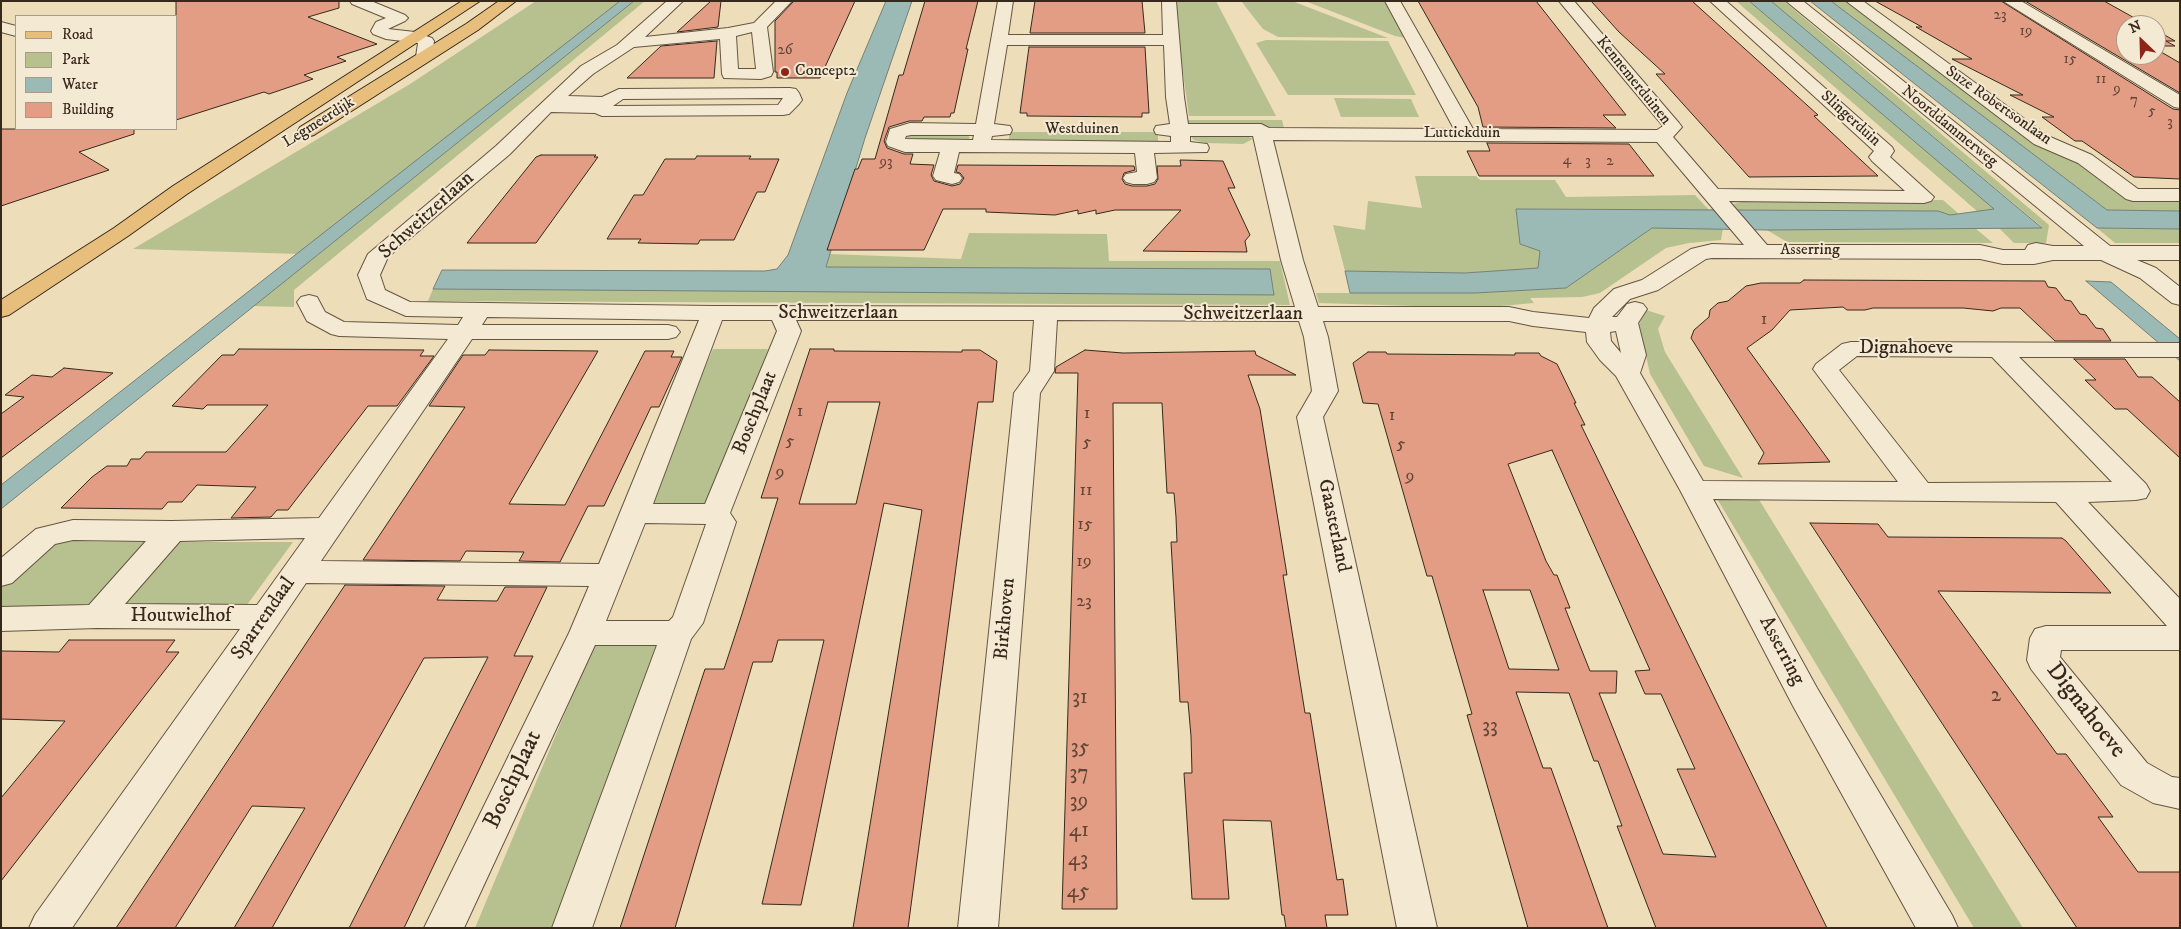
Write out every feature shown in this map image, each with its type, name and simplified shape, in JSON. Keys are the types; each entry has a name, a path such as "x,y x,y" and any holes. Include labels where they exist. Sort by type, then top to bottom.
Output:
{"main road":[{"name":"Legmeerdijk","path":"1,310 121,232 180,190 287,123 473,1"},
{"name":"Legmeerdijk","path":"121,232 197,194 289,142 509,1"}],"street":[{"path":"357,1 400,18 382,25 379,31 426,41 424,57"},
{"name":"Schweitzerlaan","path":"473,321 406,309 375,294 369,275 379,254 558,104 603,72 626,45 676,1"},
{"path":"626,45 728,33 759,26 785,1"},
{"path":"983,138 1006,1"},
{"path":"1169,1 1170,40 1181,139"},
{"path":"1392,1 1466,134"},
{"name":"Kennemerduinen","path":"1566,1 1673,127 1662,136 1761,251"},
{"name":"Slingerduin","path":"1717,1 1885,151 1879,157 1924,197 1719,201"},
{"name":"Noorddammerweg","path":"1793,1 2105,252"},
{"name":"Suze Robertsonlaan","path":"1853,1 2041,140 2085,159 2133,195 2180,195"},
{"path":"2010,1 2180,103"},
{"path":"728,33 730,74 761,74 765,72 759,26"},
{"path":"1,27 15,31"},
{"path":"998,40 1170,40"},
{"path":"558,104 604,105 619,94 790,93 794,100 783,110 602,111 604,105"},
{"name":"Luttickduin","path":"983,138 951,146 904,146 895,142 897,133 910,129 983,138 1260,140 1466,134 1662,136"},
{"name":"Westduinen","path":"983,138 1072,130"},
{"path":"1133,178 1147,178 1147,139"},
{"name":"Luttickduin","path":"1181,139 1219,148"},
{"name":"Gaasterland","path":"1260,140 1292,260 1316,337 1325,391 1310,418 1417,928"},
{"path":"951,146 943,176 952,178"},
{"name":"Asserring","path":"1938,928 1806,697 1694,490 1639,397 1627,372 1609,355 1599,342 1600,320 1622,294 1650,285 1699,254 1712,251 1980,252 2013,257 2034,257 2053,253 2180,253"},
{"path":"2105,252 2148,273 2180,298"},
{"path":"1627,372 1634,355 1626,323 1630,314 1648,299 1650,285"},
{"name":"Schweitzerlaan","path":"309,302 315,316 339,329 473,321 785,322 1046,314 1509,314 1533,319 1600,320 1626,323"},
{"name":"Birkhoven","path":"978,928 1026,402 1027,393 1042,372 1046,314"},
{"name":"Sparrendaal","path":"49,928 473,321"},
{"name":"Boschplaat","path":"444,928 585,633 635,514 710,322"},
{"name":"Boschplaat","path":"572,928 677,633 688,623 720,522 716,514 785,322"},
{"name":"Dignahoeve","path":"1919,490 1825,369 1851,349 2168,350"},
{"path":"1694,490 1919,490 2064,493 2136,491 1998,349"},
{"path":"2064,493 2180,620"},
{"path":"635,514 716,514"},
{"path":"1,575 46,536 73,530 172,531 328,528"},
{"name":"Houtwielhof","path":"97,616 172,531"},
{"path":"297,572 609,575"},
{"name":"Houtwielhof","path":"1,619 97,616 265,617"},
{"path":"585,633 677,633"},
{"name":"Dignahoeve","path":"2180,638 2046,638 2043,660 2134,774 2166,792 2180,794"}],"green space":[{"path":"536,1 620,1 299,254 133,249 410,84"},
{"path":"634,1 645,1 294,290 294,307 253,306"},
{"path":"1173,1 1216,1 1276,116 1189,116"},
{"path":"1241,1 1292,1 1388,38 1278,37 1263,29"},
{"path":"1305,1 1385,1 1406,38 1395,36"},
{"path":"1736,1 1749,1 1995,209 1978,212"},
{"path":"1771,1 1784,1 2049,225 2046,243 2014,243 1999,228 2042,227"},
{"path":"1831,1 1846,1 2028,135 2065,152 2134,197 2180,197 2180,211 2107,210"},
{"path":"1266,40 1388,41 1416,95 1288,95 1256,43"},
{"path":"1334,98 1411,99 1419,117 1341,117"},
{"path":"1184,120 1282,120 1284,128 1185,127"},
{"path":"1010,132 1158,132 1158,143 1008,143"},
{"path":"911,133 967,134 970,138 963,142 907,139"},
{"path":"1194,135 1246,135 1253,139 1243,144 1206,143 1194,140 1191,137"},
{"path":"1415,176 1476,176 1480,180 1555,180 1566,197 1695,195 1709,210 1516,209 1520,244 1540,251 1539,268 1465,273 1345,271 1333,225 1365,230 1368,201 1422,208"},
{"path":"1750,200 1943,200 1960,215 1950,215 1938,211 1709,210"},
{"path":"1652,228 1723,228 1721,240 1689,243 1666,248 1600,293 1582,297 1530,298 1534,303 1479,308 1319,303 1316,293 1475,293 1566,288"},
{"path":"1975,228 1993,243 1787,242 1767,230"},
{"path":"2097,228 2180,229 2180,243 2115,243"},
{"path":"969,233 1107,234 1109,261 1280,261 1290,305 428,301 433,289 1274,294 1270,269 826,267 830,254 961,259"},
{"path":"1646,310 1665,316 1658,329 1665,352 1743,478 1704,466 1650,374 1639,324"},
{"path":"713,349 768,349 711,503 647,503"},
{"path":"1716,497 1758,498 2023,928 1974,928"},
{"path":"55,541 153,542 94,609 1,610 1,588"},
{"path":"175,542 293,542 244,609 118,609"},
{"path":"593,646 656,646 553,928 475,928"}],"water":[{"path":"620,1 634,1 1,509 1,485"},
{"path":"886,1 912,1 865,138 826,267 1270,269 1274,295 433,289 442,270 765,271 777,269 788,255 847,93"},
{"path":"1749,1 1771,1 2042,228 1767,230 1652,228 1566,288 1475,293 1350,293 1345,271 1465,273 1538,268 1540,251 1520,244 1516,209 1938,211 1950,215 1994,209"},
{"path":"1810,1 1831,1 2107,210 2180,211 2180,229 2097,228"},
{"path":"2086,281 2111,282 2180,339 2180,361"}],"building":[{"path":"176,1 339,1 339,8 308,17 377,44 337,57 346,61 304,75 313,79 269,94 264,92 178,119 178,15 176,15"},
{"path":"711,1 721,1 718,27 677,32"},
{"path":"794,1 855,1 820,78 777,78 777,72 775,72 775,21"},
{"path":"925,1 978,1 966,49 968,49 954,113 951,113 950,117 924,117 922,121 909,121 889,127 884,141 887,148 904,154 913,154 910,164 934,165 931,175 934,181 952,186 960,184 964,178 960,173 956,172 958,165 1134,166 1135,170 1124,173 1122,179 1125,184 1147,186 1155,184 1158,179 1157,166 1181,166 1180,160 1223,161 1235,188 1228,188 1250,235 1245,241 1247,252 1143,251 1181,210 1115,210 1096,214 1096,210 1078,214 1078,210 1055,215 986,212 986,209 943,209 924,250 827,250 855,169 858,169 862,159 875,159 899,75 903,75"},
{"path":"1035,1 1142,1 1145,33 1030,33"},
{"path":"1418,1 1536,1 1626,115 1603,115 1616,128 1483,127 1478,107"},
{"path":"1591,1 1692,1 1818,115 1814,116 1878,176 1749,177 1656,74 1665,74 1619,32"},
{"path":"1875,1 2001,1 2173,109 2180,110 2180,179 2134,177 2082,141 2075,141 2042,117 2054,117 2010,95 2023,95 1952,59 1972,59 1916,27 1922,27"},
{"path":"2025,1 2104,1 2129,15 2116,15 2116,55"},
{"path":"2166,36 2175,41 2166,41"},
{"path":"717,41 714,78 627,78 661,46"},
{"path":"2166,41 2175,46 2166,46"},
{"path":"1029,47 1145,47 1149,113 1142,113 1142,117 1027,116 1027,113 1020,113"},
{"path":"2166,55 2180,63 2180,93 2133,65 2166,65"},
{"path":"1,129 134,130 134,134 79,152 109,170 1,206"},
{"path":"1487,143 1629,144 1654,176 1479,176 1467,151 1490,151"},
{"path":"541,155 596,155 594,157 598,157 536,243 467,243 536,157"},
{"path":"697,156 751,156 749,159 779,159 765,192 757,192 734,240 700,240 698,244 638,243 641,239 607,239 634,195 643,195 665,159 695,159"},
{"path":"1804,280 2045,281 2048,287 2056,288 2065,300 2071,301 2080,314 2086,315 2096,328 2103,329 2111,341 2055,341 2020,308 2001,308 1993,311 1963,308 1873,308 1847,310 1843,307 1790,310 1772,330 1747,348 1830,462 1758,464 1764,453 1691,338 1694,330 1709,317 1710,310 1718,303 1728,301 1746,286 1761,283 1800,283"},
{"path":"239,349 424,350 420,356 434,356 397,406 368,406 288,510 277,510 271,517 231,518 256,487 197,485 182,502 168,502 162,509 61,508 92,477 107,466 127,466 131,459 140,459 146,452 226,452 268,405 207,405 203,409 172,406 222,355 234,355"},
{"path":"810,349 834,349 834,351 962,352 962,350 980,350 997,361 993,402 978,402 908,928 853,928 922,510 884,503 801,905 762,904 824,640 778,640 772,662 753,662 675,928 620,928 705,669 724,669 778,498 761,498","holes":["828,402 880,402 856,504 799,504"]},
{"path":"489,350 598,351 509,504 565,505 645,351 674,351 671,357 682,357 659,407 651,407 604,506 588,506 560,562 519,561 524,552 466,551 460,561 363,560 465,407 429,406 463,355 485,355"},
{"path":"1085,350 1123,353 1255,351 1256,355 1296,375 1248,375 1260,409 1287,575 1283,575 1305,713 1310,713 1337,880 1343,879 1348,915 1325,915 1327,928 1286,928 1284,915 1282,915 1271,821 1223,820 1229,899 1192,899 1184,773 1192,773 1191,736 1188,702 1180,702 1171,542 1177,542 1176,517 1174,493 1167,493 1162,403 1113,403 1117,909 1062,909 1078,373 1055,373 1056,367"},
{"path":"1368,352 1386,352 1387,354 1515,355 1515,353 1539,353 1541,356 1557,364 1585,425 1581,425 1827,928 1656,928 1617,826 1622,826 1598,761 1594,761 1569,693 1516,692 1543,768 1551,768 1608,928 1528,928 1467,715 1472,714 1432,576 1427,576 1378,404 1363,403 1353,363","holes":["1552,450 1650,670 1635,671 1645,694 1661,694 1695,769 1677,769 1716,857 1663,854 1599,693 1616,693 1617,671 1590,671 1565,608 1570,608 1557,575 1554,575 1546,561 1508,464","1483,590 1530,590 1559,670 1509,669"]},
{"path":"2074,359 2125,359 2138,377 2152,377 2180,402 2180,458 2127,409 2115,409 2085,380 2096,380"},
{"path":"64,368 113,373 1,458 1,414 24,397 5,395 32,375 52,377"},
{"path":"1810,523 1878,524 1888,537 2062,538 2066,541 2111,593 1938,591 2057,754 2066,754 2113,817 2098,817 2138,872 2180,872 2180,928 2077,928"},
{"path":"345,585 445,586 437,600 497,601 505,587 547,587 514,656 533,656 404,928 349,928 488,657 424,658 272,928 234,928 305,808 252,806 175,928 116,928"},
{"path":"69,640 175,640 166,652 179,652 1,881 1,798 65,721 1,719 1,651 59,652"}],"place":[{"name":"Concept2","path":"785,72"}]}
